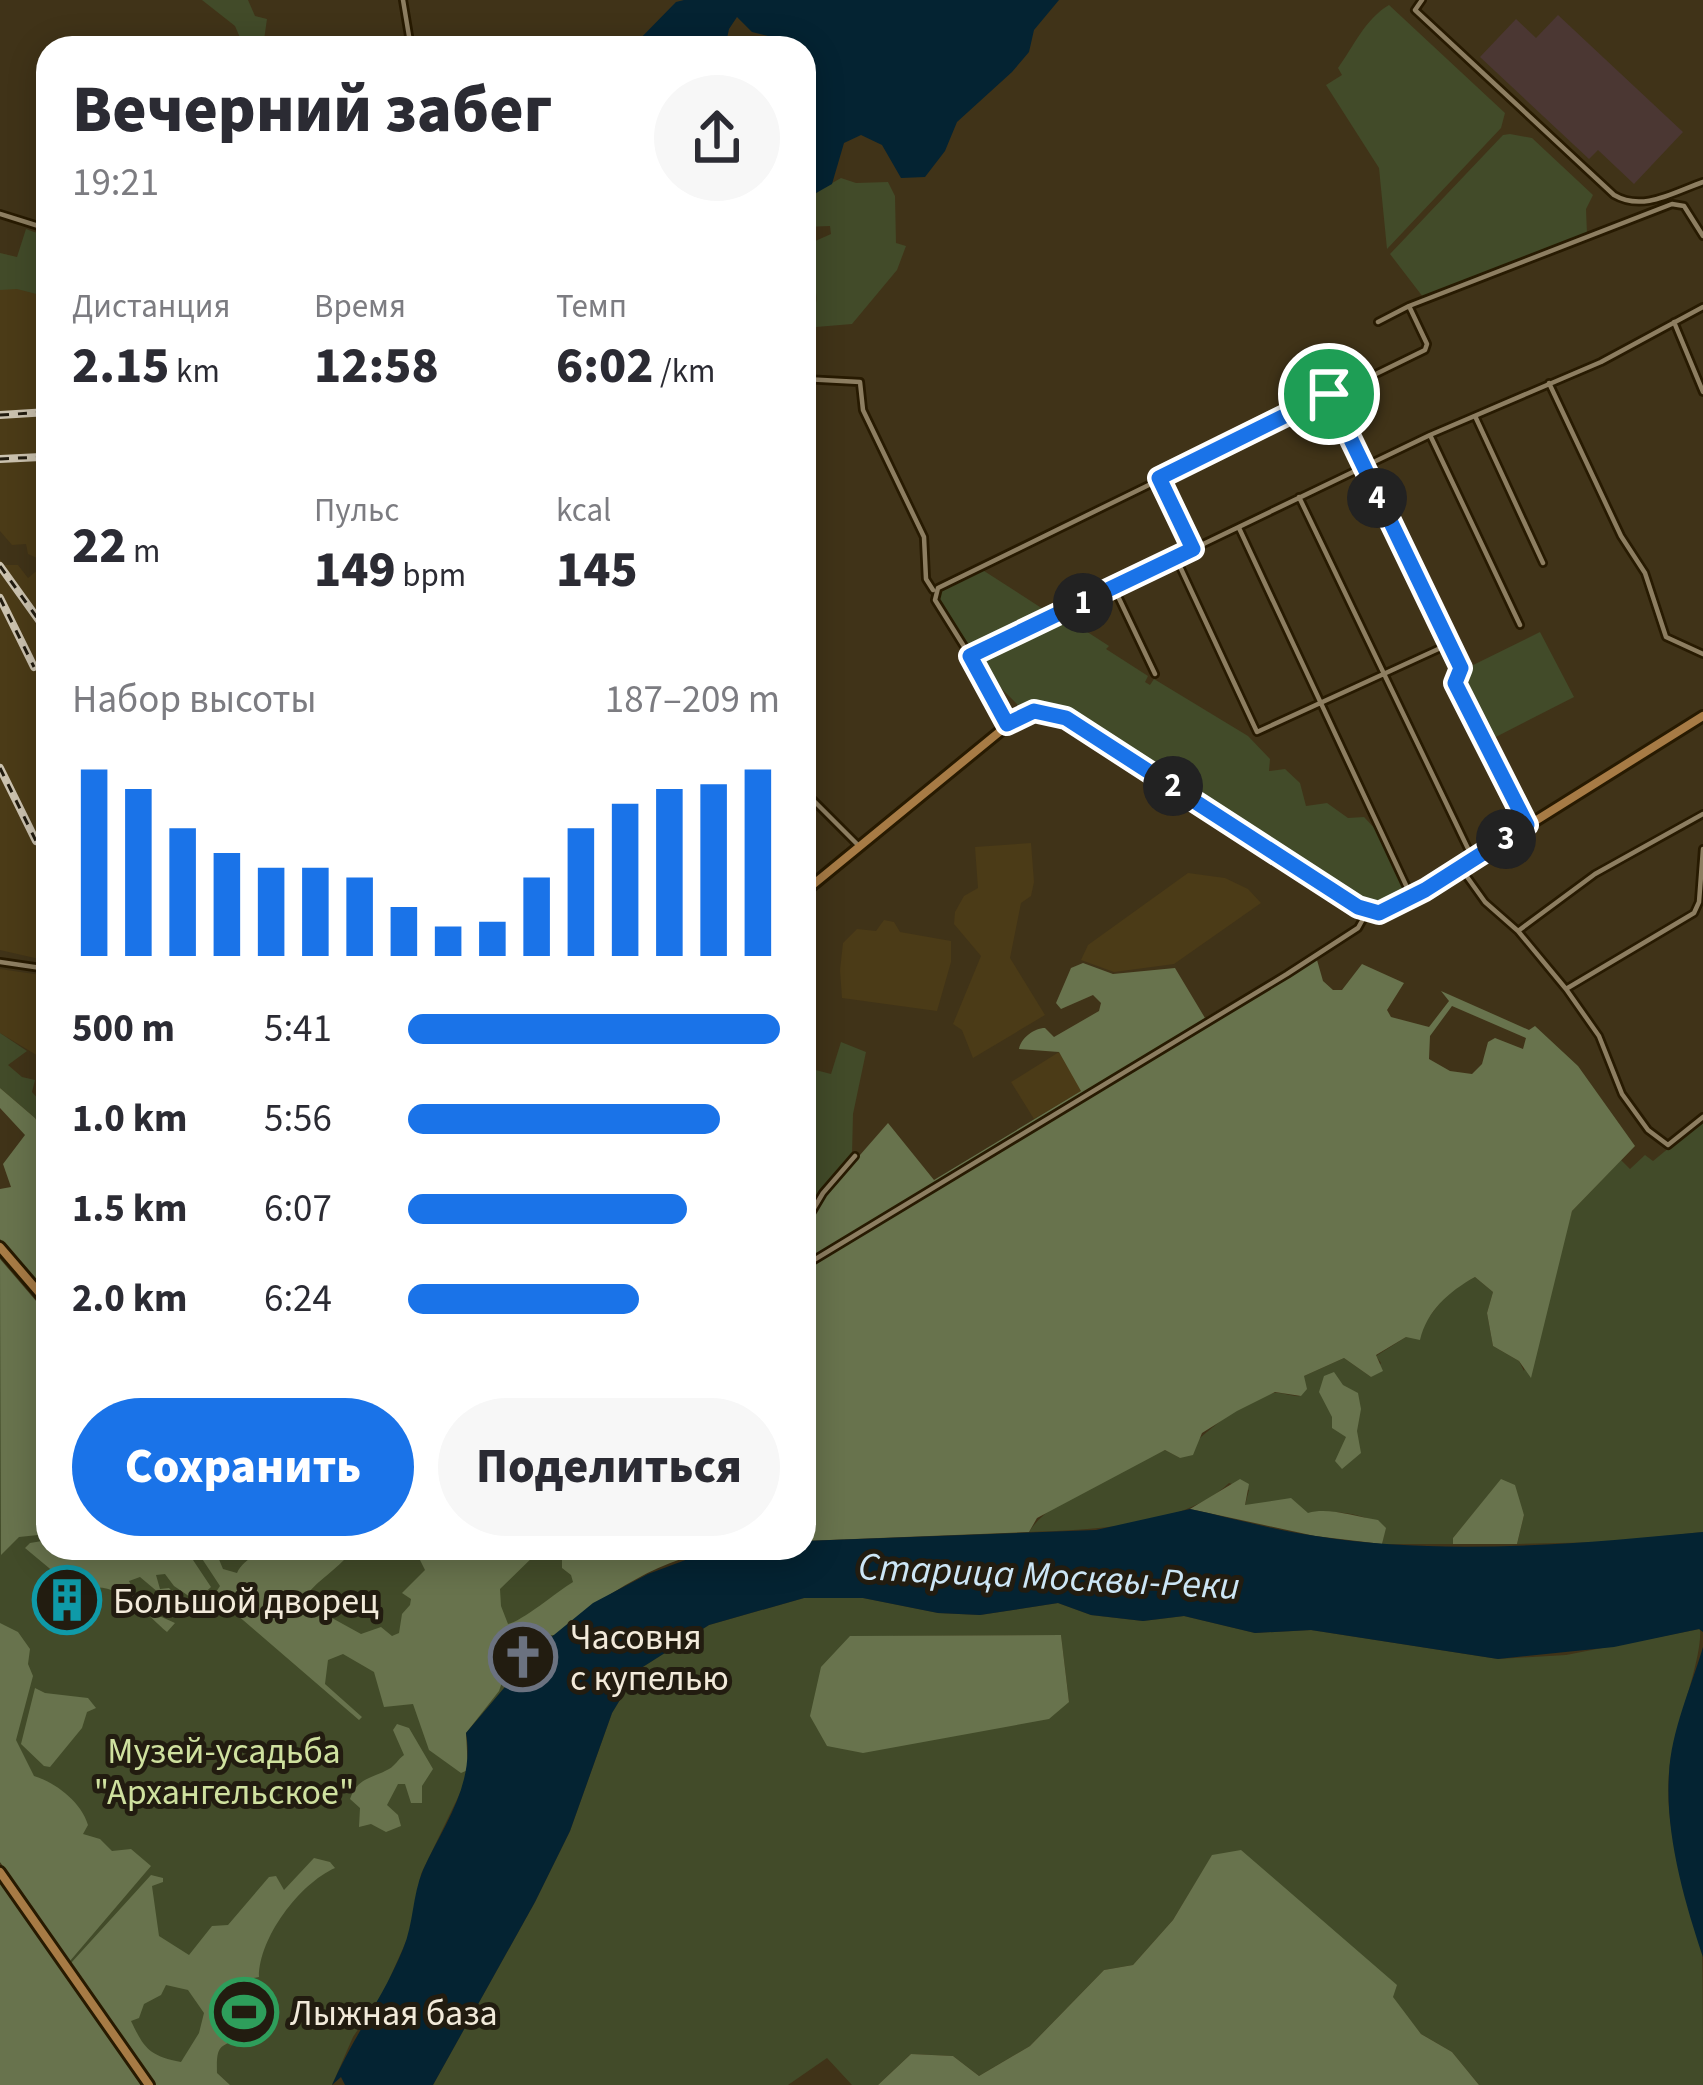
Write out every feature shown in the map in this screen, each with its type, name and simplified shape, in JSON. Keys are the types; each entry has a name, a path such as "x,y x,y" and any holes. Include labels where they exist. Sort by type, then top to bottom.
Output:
{"street":[{"path":"403,0 409,36"},
{"path":"1422,0 1415,10 1614,195 1634,203 1648,202 1703,182"},
{"path":"1378,322 1672,204 1684,206 1703,236"},
{"path":"0,214 36,226"},
{"path":"935,592 1425,350 1427,344 1409,306"},
{"path":"970,656 1430,435 1601,362 1703,308"},
{"path":"1674,322 1703,392"},
{"path":"816,380 860,382 863,410 924,537 926,580 1007,724"},
{"path":"1549,383 1621,536 1645,573 1666,637 1703,654"},
{"path":"1329,394 1461,668 1455,683 1527,825"},
{"path":"1475,416 1543,563"},
{"path":"1430,435 1520,625"},
{"path":"1159,478 1193,549"},
{"path":"1299,497 1473,859"},
{"path":"1239,527 1412,898"},
{"path":"1176,558 1257,733 1447,645"},
{"path":"1114,589 1155,674"},
{"path":"816,882 1007,724 1034,711 1066,718 1367,912 1384,912 1703,716"},
{"path":"816,803 860,846"},
{"path":"1518,931 1595,874 1703,814"},
{"path":"1566,989 1694,913 1703,849"},
{"path":"1460,867 1485,902 1518,931 1566,989 1599,1036 1622,1094 1648,1130 1668,1145 1703,1117"},
{"path":"816,1260 1287,974 1358,928 1367,912"},
{"path":"0,962 36,967"},
{"path":"816,1205 855,1156"},
{"path":"0,1247 36,1289"},
{"path":"0,1872 149,2085"}],"shaded area":[{"path":"1558,15 1683,132 1634,184 1598,150 1589,159 1480,57 1516,19 1536,38"},
{"path":"0,253 36,263 36,558 28,554 26,544 12,545 0,531"},
{"path":"0,559 4,565 18,565 28,578 36,571 36,958 0,950"},
{"path":"1031,843 1034,882 1031,896 1021,903 1010,958 1045,1015 973,1058 962,1030 953,1024 981,956 954,924 955,912 964,896 978,888 975,847"},
{"path":"1188,873 1225,878 1248,889 1261,903 1174,964 1114,972 1081,960 1088,945"},
{"path":"884,920 894,922 900,932 951,941 951,962 937,1011 842,998 843,943 857,929 876,931"},
{"path":"0,969 36,974 36,1055 0,1033"},
{"path":"1059,1052 1082,1091 1034,1119 1011,1082"}],"green space":[{"path":"202,0 248,0 255,16 267,19 265,36 239,36 235,26"},
{"path":"1389,5 1505,113 1501,128 1387,249 1379,168 1326,85 1342,75 1338,68 1360,34"},
{"path":"1503,135 1532,138 1593,195 1586,209 1587,234 1423,297 1390,254"},
{"path":"841,178 856,183 888,182 895,196 896,243 906,246 897,270 852,324 816,327 816,241 831,234 830,226 816,227 818,192"},
{"path":"26,229 36,233 36,294 0,290 0,253 17,257"},
{"path":"981,569 1049,615 976,650 967,648 937,599 939,591"},
{"path":"1056,619 1071,629 1075,624 1109,646 1106,649 1148,676 1145,682 1150,685 1154,679 1248,736 1270,759 1269,771 1285,769 1300,783 1306,806 1327,803 1348,818 1364,817 1380,834 1406,891 1403,898 1380,910 1355,902 1070,715 1019,706 999,686 994,688 979,663 981,655"},
{"path":"1540,632 1574,697 1488,741 1458,678 1465,669"},
{"path":"1315,953 1323,981 1333,990 1342,990 1362,964 1404,983 1387,1010 1391,1017 1429,1027 1449,1001 1441,991 1529,1030 1535,1026 1578,1066 1635,1146 1572,1211 1531,1378 1519,1361 1493,1346 1487,1313 1493,1292 1475,1277 1440,1303 1420,1340 1406,1337 1376,1355 1383,1371 1371,1377 1344,1358 1304,1376 1307,1389 1301,1396 1275,1392 1237,1411 1202,1433 1193,1455 1180,1458 1165,1450 1037,1518 1029,1532 816,1541 816,1210 825,1195 888,1123 934,1180 1081,1091 1059,1052 1019,1049 1037,1030 1045,1028 1054,1037 1099,1011 1101,1003 1093,995 1061,1009 1056,1003 1071,968 1083,963 1113,974 1175,968 1205,1018","holes":["1452,1006 1526,1038 1523,1049 1495,1038 1488,1042 1482,1064 1472,1074 1450,1071 1429,1059 1430,1036"]},
{"path":"0,1033 27,1051 8,1065 22,1077 35,1080 36,1120 0,1088"},
{"path":"841,1042 866,1052 853,1114 852,1155 816,1205 816,1070 831,1074"},
{"path":"0,1088 36,1120 36,1280 0,1239 0,1189 11,1187 3,1164 25,1135 0,1108"},
{"path":"1703,1120 1703,1532 1607,1542 1517,1544 1524,1515 1509,1485 1501,1480 1453,1544 1382,1544 1385,1529 1370,1519 1337,1512 1308,1514 1283,1501 1245,1505 1249,1490 1229,1483 1210,1498 1162,1517 1107,1527 1029,1532 1054,1507 1111,1475 1165,1450 1180,1458 1210,1429 1250,1402 1274,1393 1301,1396 1304,1376 1344,1358 1371,1377 1381,1363 1376,1356 1422,1333 1422,1326 1449,1291 1475,1277 1493,1292 1487,1313 1493,1346 1519,1361 1524,1371 1572,1211 1621,1160 1630,1169 1645,1155 1653,1161"},
{"name":"Музей-усадьба \"Архангельское\"","path":"0,1259 36,1301 36,1560 579,1560 593,1603 538,1648 466,1733 468,1770 421,1874 413,1926 384,1991 353,2037 332,2085 156,2085 0,1862"},
{"path":"0,1259 36,1301 36,1535 19,1537 1,1555"},
{"path":"1334,1372 1343,1385 1358,1393 1361,1409 1357,1431 1361,1453 1342,1469 1335,1461 1346,1437 1332,1428 1332,1417 1319,1392 1324,1376"},
{"path":"1240,1479 1249,1484 1245,1505 1291,1498 1308,1513 1378,1520 1386,1528 1382,1544 1315,1536 1190,1509"},
{"path":"1501,1479 1515,1485 1524,1515 1517,1544 1453,1544 1453,1538"},
{"path":"36,1542 36,1557 25,1548"},
{"path":"39,1560 193,1560 211,1587 196,1601 165,1574 156,1575 160,1589 169,1588 182,1602 178,1609 140,1577 129,1581 155,1614 175,1623 167,1632 115,1591 91,1588 79,1593"},
{"path":"203,1560 219,1560 223,1569 237,1573 248,1560 344,1560 303,1601 311,1608 328,1608 332,1618 361,1634 381,1627 392,1636 399,1633 402,1614 410,1605 411,1599 402,1593 425,1570 420,1560 530,1560 500,1589 508,1624 573,1582 562,1560 678,1560 614,1592 556,1635 541,1635 509,1662 499,1691 466,1733 468,1770 461,1773 429,1750 413,1704 384,1707 374,1672 343,1654 328,1660 325,1684 362,1717 359,1720 214,1595 220,1586"},
{"path":"804,1598 863,1598 938,1613 980,1615 1058,1603 1091,1615 1143,1621 1184,1616 1255,1633 1311,1630 1498,1659 1566,1655 1700,1629 1697,1659 1671,1756 1668,1795 1674,1841 1702,1954 1703,2085 1479,2085 1452,2052 1421,2034 1392,1997 1212,1856 1173,1920 1133,1965 1104,1970 1030,2046 979,2076 953,2056 911,2054 878,2085 852,2085 827,2058 788,2085 433,2085 570,1831 612,1713 638,1670 709,1625","holes":["1061,1635 1069,1702 887,1636"]},
{"path":"0,1623 18,1632 30,1649 28,1664 33,1676 16,1740 34,1776 73,1801 88,1825 83,1834 100,1839 112,1851 131,1849 151,1866 70,1961 0,1862"},
{"path":"1061,1635 1069,1702 1049,1719 863,1753 827,1746 810,1716 821,1667 850,1636"},
{"path":"35,1688 88,1698 96,1708 87,1712 82,1728 50,1767 21,1744"},
{"path":"397,1724 409,1728 433,1769 422,1786 422,1803 411,1803 405,1784 398,1784 387,1805 398,1815 401,1826 386,1832 371,1824 359,1827 360,1808 350,1799 361,1782 391,1768 404,1755 393,1730"},
{"path":"1241,1850 1397,1985 1393,1997 1421,2034 1452,2052 1479,2085 878,2085 911,2054 953,2056 979,2076 1030,2046 1104,1970 1133,1965 1173,1920 1212,1855"},
{"path":"314,1858 335,1868 295,1899 266,1946 259,1977 244,1980 241,1991 263,2001 243,2032 219,2050 217,2073 230,2085 156,2085 71,1963 151,1875 163,1878 152,1886 159,1936 189,1955 212,1926 228,1925 269,1877 276,1876 284,1890","holes":["166,1985 188,1990 204,2013 199,2033 181,2062 149,2049 131,2021 139,2018 144,2004 161,1995"]},
{"path":"0,1879 138,2080 141,2085 0,2085"}],"water":[{"path":"1059,0 1034,30 1029,52 957,122 945,151 925,177 901,178 882,145 861,135 844,143 832,184 816,193 816,36 768,36 752,32 737,17 728,36 643,36 676,2"},
{"name":"Старица Москвы-Реки","path":"1190,1509 1300,1533 1411,1546 1558,1544 1703,1532 1703,1632 1498,1659 1311,1630 1255,1633 1184,1616 1143,1621 1091,1615 1058,1603 980,1615 938,1613 863,1598 804,1598 709,1625 638,1670 612,1713 570,1831 433,2085 345,2085 341,2077 332,2085 403,1949 419,1880 462,1788 466,1733 538,1648 593,1603 686,1560 816,1560 816,1541 1096,1530"},
{"path":"1703,1647 1703,1957 1677,1867 1669,1774 1673,1742"}],"railway":[{"path":"0,415 36,413"},
{"path":"0,459 36,457"},
{"path":"0,566 36,616"},
{"path":"0,598 34,667"},
{"path":"0,768 36,841"}],"place":[{"name":"Большой дворец","path":"67,1600"},
{"name":"Часовня с купелью","path":"523,1657"},
{"name":"Лыжная база","path":"244,2012"}],"route":[{"path":"1329,394 1461,668 1455,683 1527,825 1425,890 1379,913 1358,907 1066,718 1034,711 1007,724 970,656 1193,549 1159,478 1329,394"}]}
